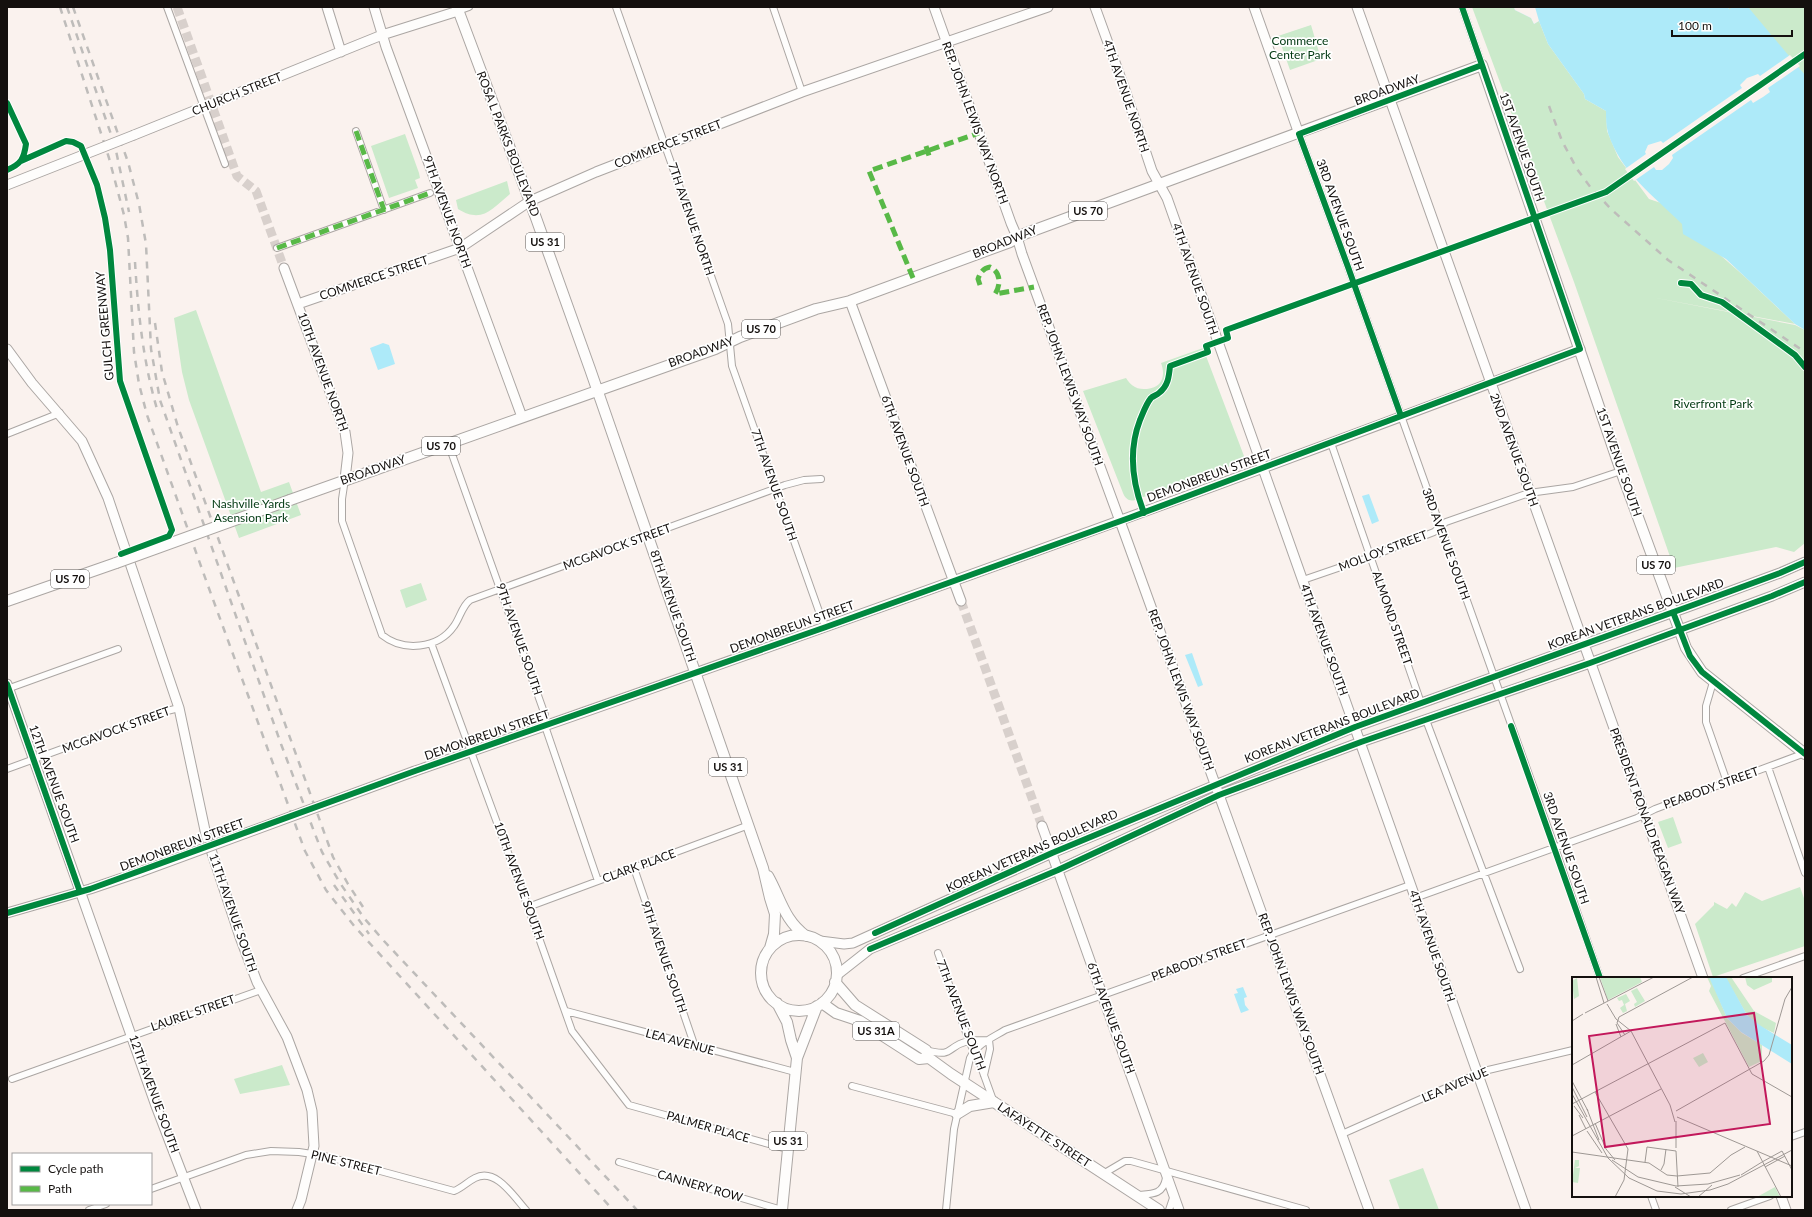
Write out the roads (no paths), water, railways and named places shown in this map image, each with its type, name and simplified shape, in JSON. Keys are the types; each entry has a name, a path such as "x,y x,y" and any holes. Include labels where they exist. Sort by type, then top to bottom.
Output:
{"main road":[{"name":"ROSA L PARKS BOULEVARD","path":"456,8 530,201 597,390"},
{"name":"BROADWAY","path":"7,601 116,563 345,479 715,349 729,342 816,309 850,301 1482,65"},
{"name":"1ST AVENUE SOUTH","path":"1482,65 1621,471 1679,630 1690,656 1702,672 1713,682"},
{"name":"8TH AVENUE SOUTH","path":"597,390 764,868 775,914 774,934 770,948"},
{"name":"US 70","path":"1713,682 1805,754"},
{"name":"8TH AVENUE SOUTH","path":"764,868 779,895 788,919 806,936"},
{"path":"770,948 777,941 786,937 796,935 806,936"},
{"name":"US 31","path":"806,936 820,941"},
{"path":"820,941 834,958 836,979"},
{"name":"US 31","path":"770,948 762,964 761,973 765,990 777,1003 787,1022 797,1058"},
{"name":"US 31","path":"782,1210 797,1058 819,1005 829,995 836,979"},
{"name":"LAFAYETTE STREET","path":"836,979 855,1006 928,1054 964,1083 1159,1210"},
{"path":"777,1003 786,1008 796,1010 819,1005"},
{"name":"LAFAYETTE STREET","path":"819,1005 836,1013 860,1021 919,1059 928,1054"},
{"path":"957,1114 970,1106 994,1102"}],"street":[{"path":"167,7 225,164"},
{"path":"327,7 342,52"},
{"name":"9TH AVENUE NORTH","path":"374,7 382,35 522,417"},
{"name":"CHURCH STREET","path":"7,185 382,35 456,8 469,7"},
{"name":"7TH AVENUE NORTH","path":"616,7 728,324 729,342"},
{"path":"772,7 802,92"},
{"name":"REP. JOHN LEWIS WAY NORTH","path":"934,7 1017,238"},
{"name":"COMMERCE STREET","path":"298,304 460,248 530,201 596,172 802,92 1048,7"},
{"name":"4TH AVENUE NORTH","path":"1095,7 1152,171 1160,185"},
{"path":"1254,7 1299,134"},
{"name":"2ND AVENUE SOUTH","path":"1357,7 1590,663"},
{"path":"1462,7 1482,65"},
{"path":"356,131 384,210"},
{"name":"3RD AVENUE SOUTH","path":"1299,134 1555,847 1600,977"},
{"name":"4TH AVENUE SOUTH","path":"1160,185 1166,198 1361,742 1477,1075 1526,1210"},
{"path":"277,248 430,193"},
{"name":"REP. JOHN LEWIS WAY SOUTH","path":"1017,238 1369,1210"},
{"name":"10TH AVENUE NORTH","path":"284,268 345,432 348,453 345,479"},
{"name":"6TH AVENUE SOUTH","path":"850,301 961,601"},
{"name":"7TH AVENUE SOUTH","path":"729,342 731,362 818,610 826,627"},
{"name":"DEMONBREUN STREET","path":"7,913 80,892 140,872 415,771 826,627 1120,521 1580,349"},
{"name":"11TH AVENUE SOUTH","path":"8,352 32,383 60,413 82,441 96,470 131,565 179,708 206,835 240,937 261,990 287,1037 307,1090 314,1129 314,1146 301,1200 297,1210"},
{"path":"7,434 60,413"},
{"name":"9TH AVENUE SOUTH","path":"448,443 546,715 545,726 598,881"},
{"name":"ALMOND STREET","path":"1330,443 1421,703"},
{"name":"MOLLOY STREET","path":"1303,580 1370,557 1434,532 1446,522 1529,492 1573,487 1621,471"},
{"path":"345,479 342,500 342,521 382,635 389,640 403,645 431,643"},
{"name":"MCGAVOCK STREET","path":"431,643 453,628 466,603 470,600 775,489 804,480 822,479"},
{"name":"KOREAN VETERANS BOULEVARD","path":"820,941 844,944 853,943 1052,853 1355,727 1770,577 1805,562"},
{"name":"KOREAN VETERANS BOULEVARD","path":"836,979 870,949 1058,870 1219,795 1361,742 1590,663 1772,596 1805,582"},
{"name":"10TH AVENUE SOUTH","path":"431,643 572,1031 629,1105"},
{"path":"8,688 118,648"},
{"name":"PRESIDENT RONALD REAGAN WAY","path":"1590,663 1703,977"},
{"path":"1713,682 1706,706 1706,722 1727,782"},
{"name":"12TH AVENUE SOUTH","path":"8,688 156,1106 196,1210"},
{"name":"MCGAVOCK STREET","path":"7,769 164,712 179,708"},
{"path":"1426,720 1520,969"},
{"name":"PEABODY STREET","path":"1415,898 1805,754"},
{"path":"1768,767 1805,873"},
{"name":"CLARK PLACE","path":"528,907 749,825"},
{"name":"6TH AVENUE SOUTH","path":"1042,826 1179,1210"},
{"name":"9TH AVENUE SOUTH","path":"634,868 695,1047"},
{"name":"PEABODY STREET","path":"974,1050 1005,1030 1410,884"},
{"name":"7TH AVENUE SOUTH","path":"938,953 969,1041 984,1076"},
{"path":"1746,977 1805,956"},
{"name":"LAUREL STREET","path":"12,1079 261,990"},
{"name":"LEA AVENUE","path":"566,1011 695,1047 795,1072"},
{"path":"989,1040 990,1049 984,1076 994,1102"},
{"name":"PEABODY STREET","path":"928,1054 948,1053 969,1041 989,1040"},
{"path":"964,1083 974,1050"},
{"name":"LEA AVENUE","path":"1342,1134 1484,1071 1572,1050"},
{"name":"7TH AVENUE SOUTH","path":"946,1210 957,1114 964,1083"},
{"path":"852,1086 957,1114"},
{"name":"PALMER PLACE","path":"629,1105 787,1149"},
{"path":"1792,1137 1805,1132"},
{"name":"PINE STREET","path":"152,1188 246,1155 271,1151 312,1154 454,1191 460,1189 475,1178 489,1175 497,1179 526,1210"},
{"path":"1103,1174 1125,1161 1131,1161 1166,1174 1306,1210"},
{"name":"CANNERY ROW","path":"619,1162 782,1210"},
{"path":"1136,1195 1158,1193 1164,1188 1166,1174"},
{"path":"1169,1210 1174,1195"},
{"path":"1651,1197 1656,1210"},
{"path":"1731,1210 1767,1197"},
{"path":"1781,1197 1786,1210"},
{"path":"89,1210 103,1205"}],"water":[{"path":"1514,7 1728,7 1729,9 1734,7 1748,7 1805,75 1805,330 1795,324 1726,259 1683,234 1682,224 1639,183 1621,160 1608,133 1606,125 1606,111 1585,99 1584,94 1548,44 1539,21 1534,24 1531,18 1515,10"},
{"path":"383,343 389,345 395,364 378,370 370,348"},
{"path":"1369,494 1379,521 1372,524 1362,496"},
{"path":"1192,653 1203,685 1198,687 1185,655"},
{"path":"1243,987 1247,997 1244,998 1245,1005 1249,1010 1241,1013 1234,994 1238,993 1236,989"}],"tunnel":[{"path":"177,7 237,176 256,191 284,268"},
{"path":"961,601 1042,826"}],"railway":[{"path":"60,7 109,158 124,215 128,238 134,352 139,384 147,415 305,851 326,890 355,927 613,1210"},
{"path":"67,7 115,146 129,212"},
{"path":"73,7 128,162 139,204 146,244 151,349 160,400 281,744 322,852 340,883 364,918 384,941 637,1210"},
{"path":"1549,106 1562,141 1577,169 1591,188 1612,210 1668,260 1805,352"},
{"path":"135,262 142,336 148,373 157,409"},
{"path":"155,323 162,372 178,427 333,857 363,907"},
{"path":"334,885 369,934"}],"park label":[{"name":"Commerce Center Park","path":"1300,48"},
{"name":"Riverfront Park","path":"1713,404"},
{"name":"Nashville Yards Asension Park","path":"251,511"}]}
